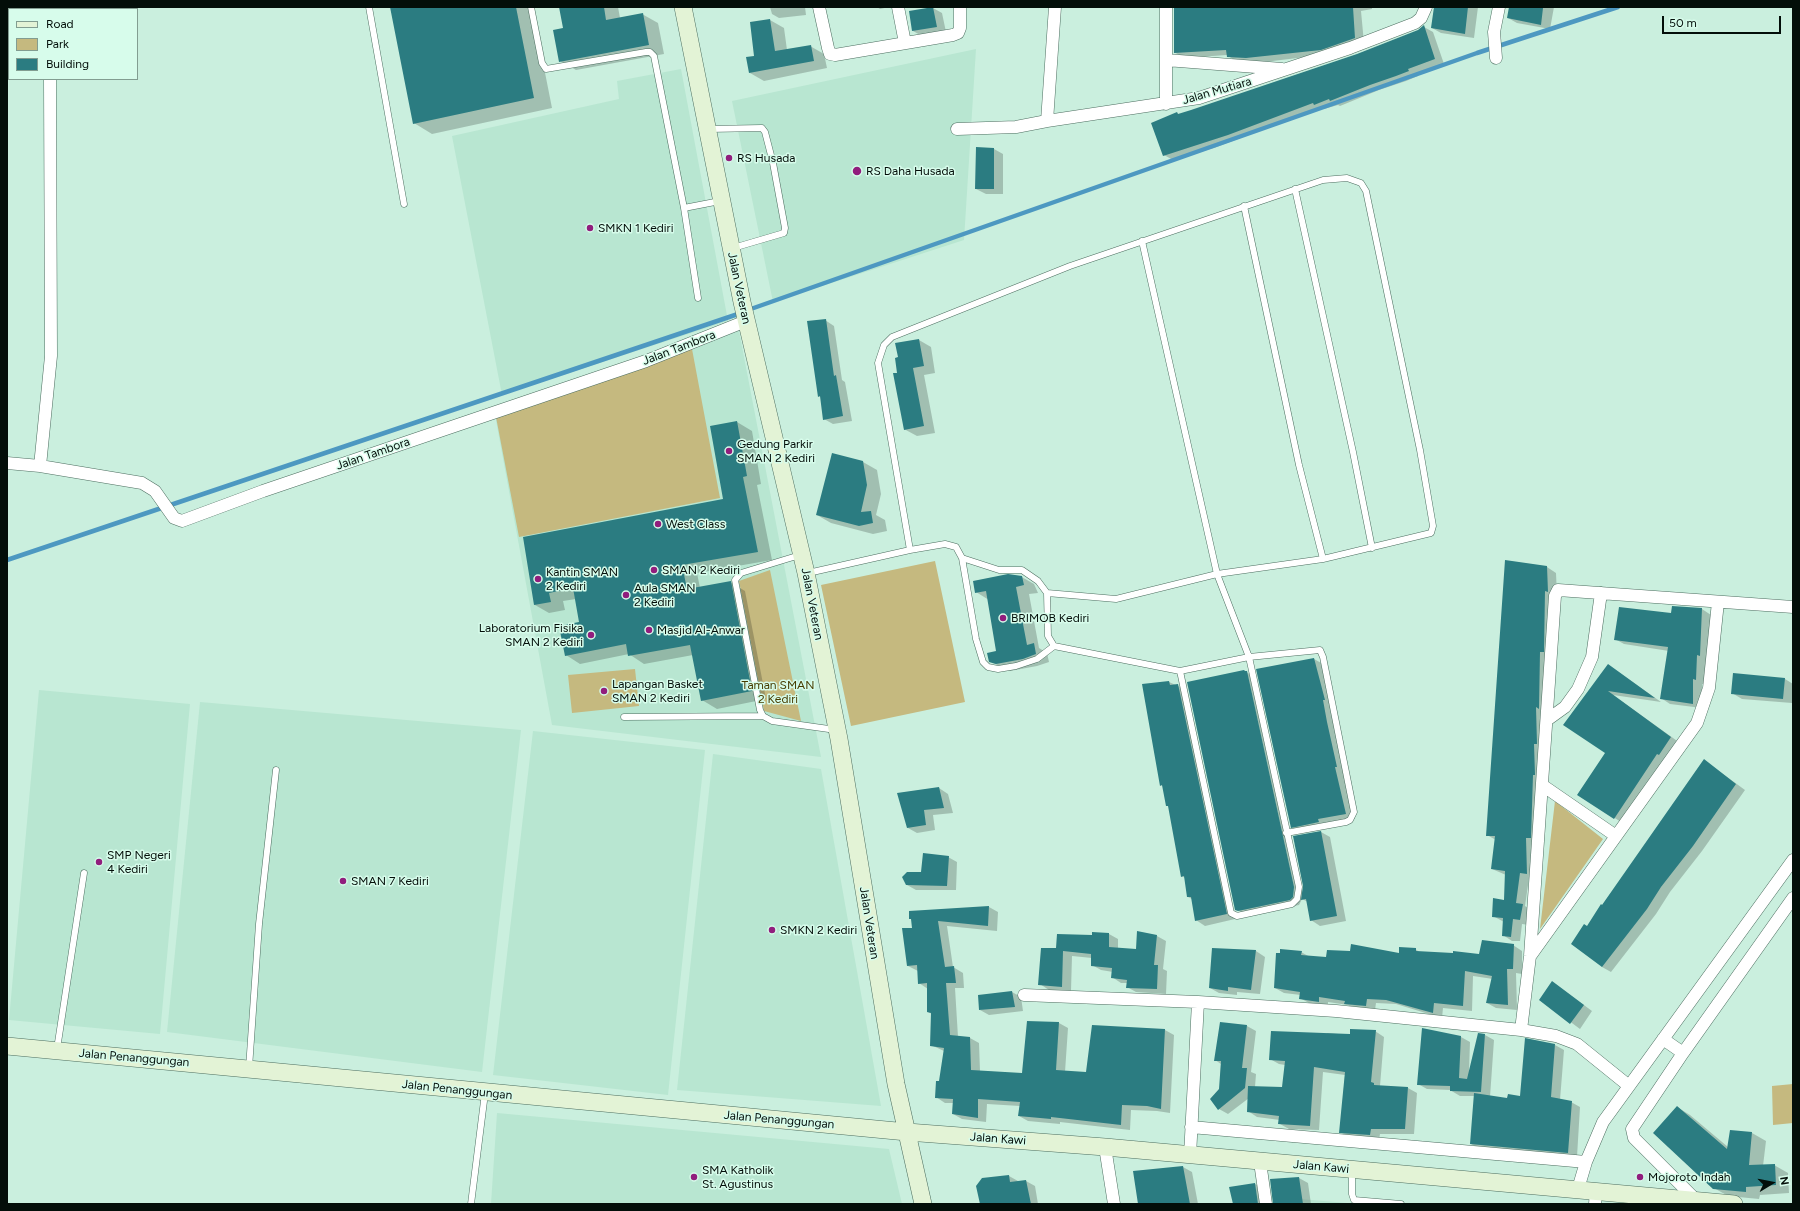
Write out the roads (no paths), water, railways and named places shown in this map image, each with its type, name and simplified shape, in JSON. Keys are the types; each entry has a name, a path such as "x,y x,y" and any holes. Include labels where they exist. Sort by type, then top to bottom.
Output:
{"main road":[{"name":"Jalan Veteran","path":"683,7 744,313 802,554 838,730 896,1084 923,1204"},
{"name":"Jalan Penanggungan","path":"7,1046 250,1068 485,1093 907,1132"},
{"name":"Jalan Kawi","path":"907,1132 1105,1147 1190,1156 1578,1189 1596,1198 1696,1200 1726,1204"}],"street":[{"path":"819,7 830,54 953,35 958,33 960,28 960,7"},
{"path":"898,7 905,42"},
{"path":"1047,121 1055,7"},
{"name":"Jalan Mutiara","path":"1166,7 1166,104 1199,98 1350,48 1415,23 1421,18 1426,7"},
{"path":"1496,56 1494,32 1499,7"},
{"name":"Jalan Mutiara","path":"1166,60 1287,69"},
{"path":"40,466 51,356 50,80"},
{"path":"957,129 1016,127 1047,121 1166,104"},
{"name":"Jalan Tambora","path":"7,463 40,466 142,483 151,487 176,520 182,520 646,361 744,313"},
{"path":"1521,1030 1530,956 1555,596 1558,590 1563,589 1793,607"},
{"path":"1547,720 1565,707 1578,689 1592,657 1601,593"},
{"path":"1530,956 1698,723 1709,688 1718,602"},
{"path":"1542,785 1616,836"},
{"path":"1578,1189 1586,1162 1603,1122 1793,860"},
{"path":"1696,1200 1634,1138 1632,1134 1634,1124 1793,898"},
{"path":"1024,995 1198,1002 1336,1011 1521,1030 1556,1036 1577,1044 1629,1086"},
{"path":"1190,1156 1198,1002"},
{"path":"1663,1039 1683,1053"},
{"path":"1191,1127 1586,1162"},
{"path":"1105,1147 1114,1204"},
{"path":"1260,1162 1266,1204"}],"lane":[{"path":"369,7 404,204"},
{"path":"531,7 542,63 546,69 646,52 652,54 661,85 684,208 698,298"},
{"path":"708,129 758,127 764,130 780,202 785,228 782,235 731,248"},
{"path":"910,550 878,363 884,344 892,337 1070,266 1244,206 1322,180 1348,178 1356,179 1361,183 1366,191 1420,450 1434,526 1432,531 1428,535 1323,559 1217,574 1116,599 1047,593"},
{"path":"1295,189 1353,452 1372,548"},
{"path":"684,208 722,200"},
{"path":"1244,206 1298,458 1323,559"},
{"path":"1142,241 1217,574 1248,657 1299,887 1297,899 1292,904 1237,916 1232,915 1228,908 1180,671"},
{"path":"806,573 910,550 945,544 956,547 962,558 976,639 983,662 988,667 998,669 1016,666 1037,659 1054,646"},
{"path":"763,716 736,580 741,573 802,554"},
{"path":"962,558 999,570 1022,570 1038,581 1047,593 1048,636 1054,646 1180,671 1248,657 1315,649 1320,650 1323,657 1354,812 1350,820 1346,822 1286,833"},
{"path":"624,717 763,716 772,721 838,730"},
{"path":"250,1068 259,924 276,770"},
{"path":"57,1051 84,873"},
{"path":"471,1204 485,1093"},
{"path":"1352,1170 1353,1199 1401,1204"}],"waterway":[{"path":"748,310 1477,53 1618,7"},
{"path":"7,560 741,313"}],"place":[{"name":"RS Husada","path":"729,158"},
{"name":"RS Daha Husada","path":"857,171"},
{"name":"SMKN 1 Kediri","path":"590,228"},
{"name":"Gedung Parkir SMAN 2 Kediri","path":"729,451"},
{"name":"West Class","path":"658,524"},
{"name":"SMAN 2 Kediri","path":"654,570"},
{"name":"Kantin SMAN 2 Kediri","path":"538,579"},
{"name":"Aula SMAN 2 Kediri","path":"626,595"},
{"name":"BRIMOB Kediri","path":"1003,618"},
{"name":"Masjid Al-Anwar","path":"649,630"},
{"name":"Laboratorium Fisika SMAN 2 Kediri","path":"591,635"},
{"name":"Lapangan Basket SMAN 2 Kediri","path":"604,691"},
{"name":"SMP Negeri 4 Kediri","path":"99,862"},
{"name":"SMAN 7 Kediri","path":"343,881"},
{"name":"SMKN 2 Kediri","path":"772,930"},
{"name":"SMA Katholik St. Agustinus","path":"694,1177"},
{"name":"Mojoroto Indah","path":"1640,1177"}],"park label":[{"name":"Taman SMAN 2 Kediri","path":"778,692"}]}
